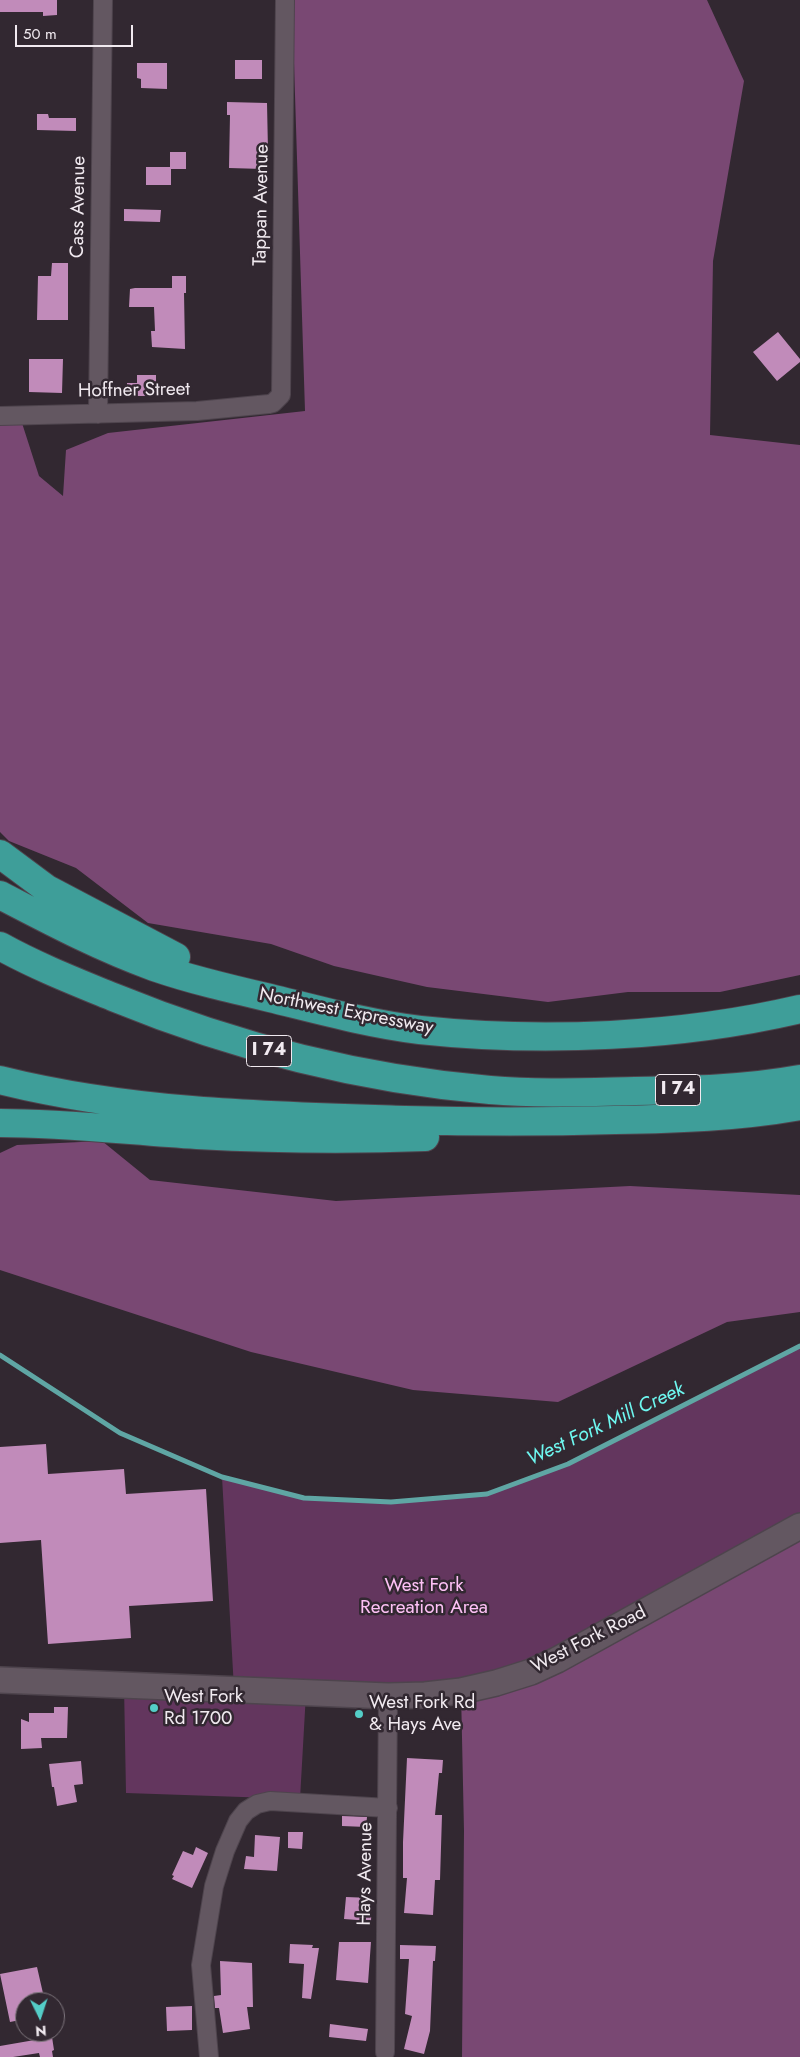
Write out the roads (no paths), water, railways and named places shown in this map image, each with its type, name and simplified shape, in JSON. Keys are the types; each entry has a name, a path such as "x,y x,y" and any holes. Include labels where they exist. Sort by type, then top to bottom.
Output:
{"highway":[{"path":"0,854 47,889 158,949 200,968 246,982 330,1013"},
{"name":"Northwest Expressway","path":"0,895 66,929 154,966 219,986 330,1013 420,1030 525,1036 626,1034 717,1024 800,1009"},
{"name":"I 74","path":"0,946 41,968 214,1034 284,1055 362,1072 489,1090 555,1093 698,1090 770,1084 800,1079"},
{"path":"0,1080 49,1092 116,1102 205,1110 344,1118 469,1122 704,1118 768,1112 800,1106"},
{"path":"0,1123 50,1123 198,1135 373,1139 512,1131 556,1121"}],"street":[{"name":"Cass Avenue","path":"98,414 103,0"},
{"name":"Tappan Avenue","path":"269,404 273,403 281,394 285,0"},
{"name":"Hoffner Street","path":"0,416 198,411 269,404"},
{"name":"West Fork Road","path":"0,1680 388,1696 425,1695 461,1691 531,1672 557,1660 800,1526"},
{"name":"Hays Avenue","path":"385,2052 388,1696"},
{"path":"209,2057 201,1965 214,1886 225,1851 238,1821 246,1811 258,1804 270,1802 388,1808"}],"waterway":[{"name":"West Fork Mill Creek","path":"0,1355 120,1433 222,1477 304,1498 391,1502 487,1494 568,1464 800,1346"}],"place":[{"name":"West Fork Rd 1700","path":"154,1708"},
{"name":"West Fork Rd & Hays Ave","path":"359,1714"}],"park label":[{"name":"West Fork Recreation Area","path":"424,1597"}]}
